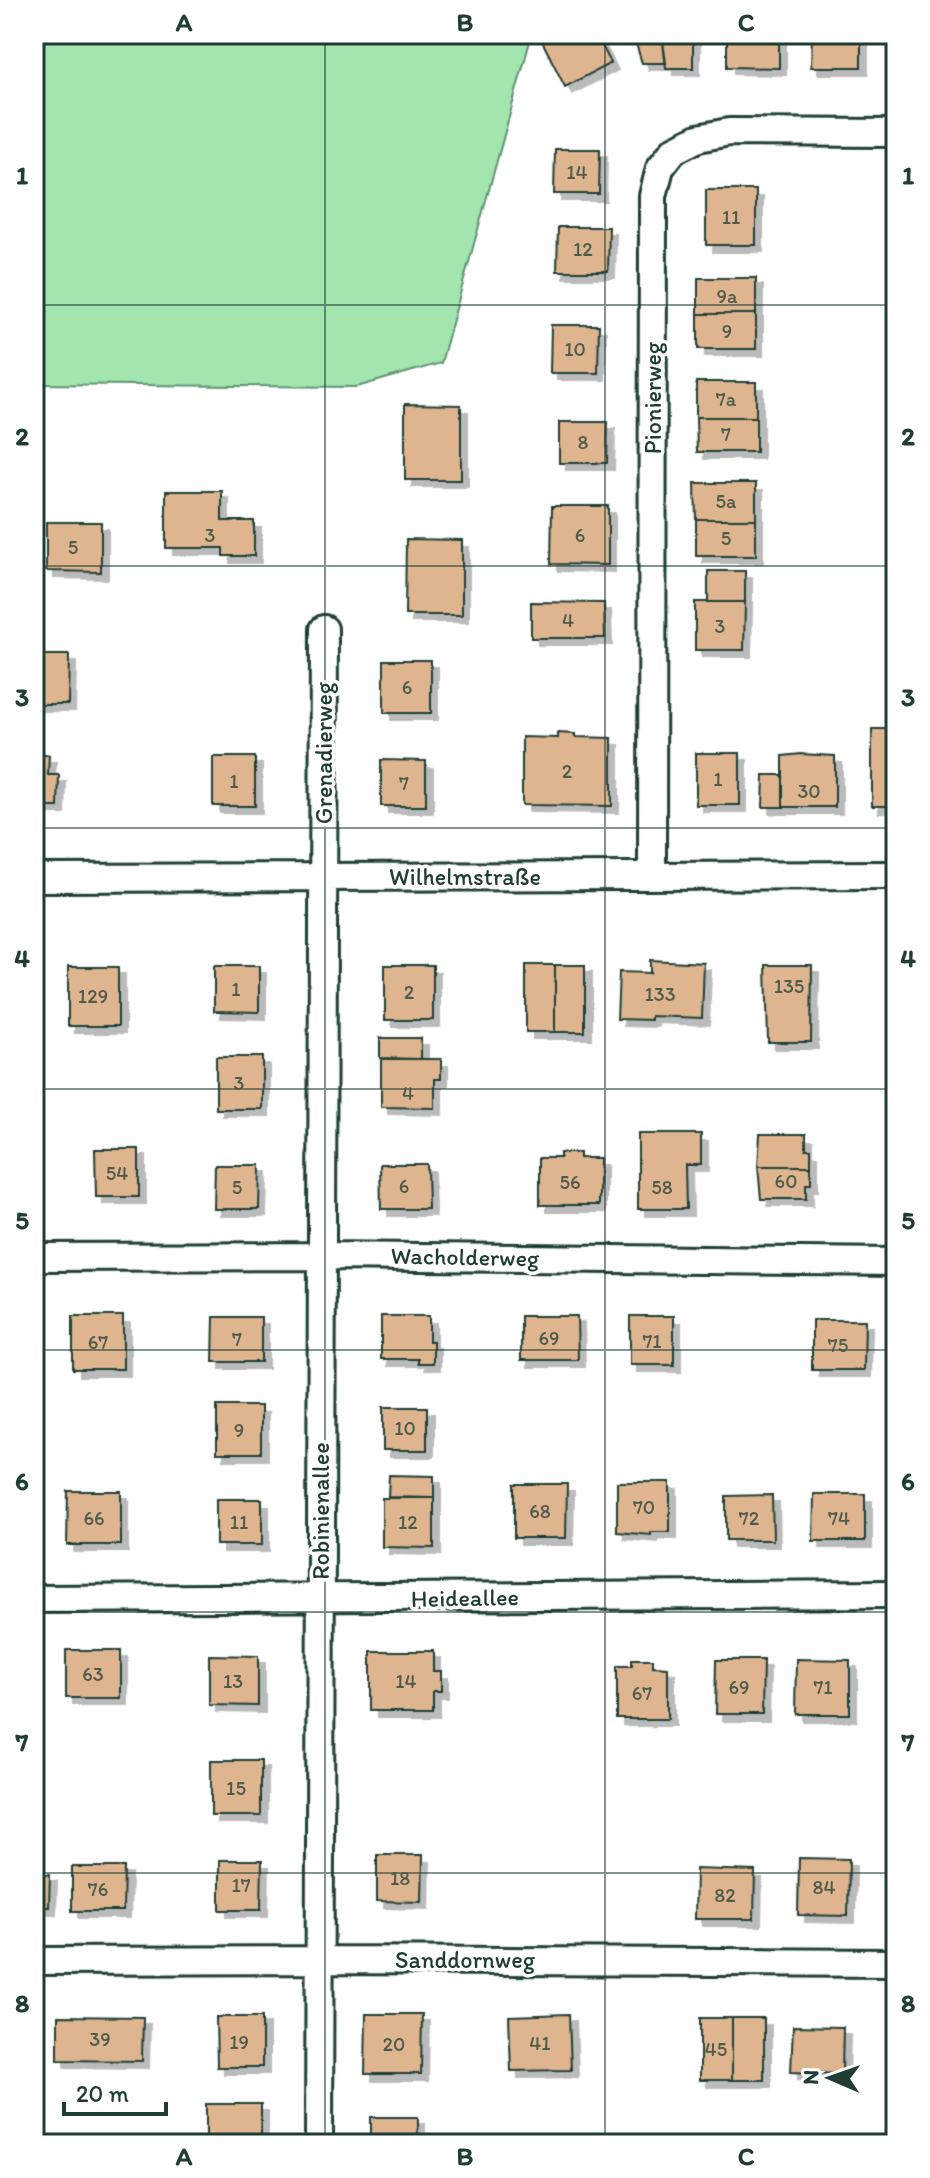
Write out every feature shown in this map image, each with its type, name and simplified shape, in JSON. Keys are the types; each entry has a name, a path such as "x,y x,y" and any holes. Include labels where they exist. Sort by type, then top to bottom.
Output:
{"street":[{"name":"Pionierweg","path":"652,876 653,196 660,168 674,150 698,138 729,132 896,133"},
{"name":"Grenadierweg","path":"323,877 324,629"},
{"name":"Wilhelmstraße","path":"34,878 896,875"},
{"name":"Robinienallee","path":"319,2144 323,877"},
{"name":"Wacholderweg","path":"34,1257 322,1256 896,1262"},
{"name":"Heideallee","path":"34,1599 896,1594"},
{"name":"Sanddornweg","path":"34,1961 896,1963"}],"green space":[{"path":"51,34 532,34 441,363 357,387 34,384 34,48"}],"building":[{"path":"555,34 596,34 611,63 565,87 542,41"},
{"path":"633,34 662,34 666,63 642,63"},
{"path":"662,34 693,34 693,68 666,68"},
{"path":"727,34 779,34 779,68 727,67"},
{"path":"812,34 861,34 861,67 811,67"},
{"path":"555,149 600,149 599,194 554,194"},
{"path":"706,190 756,190 756,245 706,245"},
{"path":"558,227 609,227 608,271 557,271"},
{"path":"698,278 756,278 756,314 698,314"},
{"path":"698,314 756,314 756,349 698,349"},
{"path":"551,325 599,325 598,373 550,373"},
{"path":"696,382 756,382 756,417 696,417"},
{"path":"405,404 461,405 461,480 405,480"},
{"path":"696,417 756,417 756,452 697,452"},
{"path":"559,422 608,422 607,463 559,463"},
{"path":"695,483 756,483 756,519 696,519"},
{"path":"166,491 222,491 222,521 254,521 254,556 223,556 223,548 166,548"},
{"path":"552,506 608,506 608,565 551,564"},
{"path":"696,519 756,519 756,556 696,556"},
{"path":"46,522 101,522 101,572 46,571"},
{"path":"406,539 462,540 462,615 405,615"},
{"path":"708,571 745,571 745,602 708,602"},
{"path":"531,602 604,603 605,638 531,638"},
{"path":"695,602 745,602 744,650 695,650"},
{"path":"34,655 69,655 68,704 34,704"},
{"path":"384,660 431,660 431,713 384,713"},
{"path":"872,729 896,729 896,806 872,806"},
{"path":"558,733 575,734 575,737 612,738 612,806 522,805 522,737 558,738"},
{"path":"696,753 740,753 740,805 696,805"},
{"path":"34,755 49,755 48,775 59,775 58,807 34,807"},
{"path":"783,756 835,756 835,807 783,807"},
{"path":"213,757 255,757 255,806 213,806"},
{"path":"381,760 426,761 426,806 381,806"},
{"path":"764,775 783,775 783,807 763,807"},
{"path":"650,960 704,963 702,1018 651,1016 651,1020 617,1019 619,972 650,973"},
{"path":"385,965 433,965 433,1020 385,1020"},
{"path":"526,965 555,965 555,1032 526,1032"},
{"path":"555,965 585,965 585,1032 555,1032"},
{"path":"766,965 812,965 811,1042 768,1042"},
{"path":"214,966 259,966 259,1012 214,1011"},
{"path":"68,967 118,967 118,1026 68,1026"},
{"path":"380,1038 421,1038 421,1059 380,1058"},
{"path":"216,1057 262,1057 262,1109 216,1109"},
{"path":"381,1059 441,1059 441,1079 435,1079 435,1108 381,1107"},
{"path":"638,1134 701,1134 701,1165 685,1165 686,1209 638,1209"},
{"path":"760,1134 806,1134 806,1149 811,1149 811,1166 758,1166"},
{"path":"95,1149 139,1149 139,1197 96,1197"},
{"path":"560,1153 579,1153 579,1158 599,1158 599,1205 540,1205 540,1158 560,1158"},
{"path":"380,1164 427,1164 428,1209 381,1209"},
{"path":"215,1165 260,1165 259,1209 214,1209"},
{"path":"758,1166 811,1166 811,1184 806,1184 806,1199 761,1199"},
{"path":"73,1316 123,1316 123,1369 73,1369"},
{"path":"381,1316 429,1316 433,1363 418,1363 418,1359 381,1359"},
{"path":"521,1316 577,1316 578,1360 521,1360"},
{"path":"630,1316 674,1316 674,1365 630,1365"},
{"path":"214,1317 261,1317 261,1362 213,1362"},
{"path":"812,1320 865,1320 864,1370 812,1370"},
{"path":"217,1406 261,1406 261,1453 217,1453"},
{"path":"383,1407 427,1407 427,1450 383,1450"},
{"path":"389,1475 434,1476 434,1498 388,1497"},
{"path":"617,1482 670,1482 670,1532 651,1532 651,1535 617,1532"},
{"path":"514,1484 567,1484 566,1538 514,1538"},
{"path":"68,1491 121,1491 121,1545 67,1545"},
{"path":"814,1494 865,1494 865,1541 813,1541"},
{"path":"772,1495 773,1540 726,1540 726,1496"},
{"path":"382,1498 434,1498 434,1548 382,1547"},
{"path":"216,1499 262,1499 262,1545 216,1545"},
{"path":"66,1650 121,1650 121,1698 66,1698"},
{"path":"371,1651 433,1651 433,1671 441,1671 441,1691 433,1691 433,1710 371,1710"},
{"path":"209,1655 258,1656 258,1706 209,1705"},
{"path":"632,1659 653,1659 653,1666 668,1667 668,1719 617,1719 617,1666 632,1666"},
{"path":"796,1659 850,1660 850,1714 795,1714"},
{"path":"716,1660 763,1660 762,1714 715,1714"},
{"path":"211,1760 261,1760 261,1816 211,1816"},
{"path":"377,1855 423,1855 422,1902 377,1901"},
{"path":"799,1858 849,1859 848,1916 798,1915"},
{"path":"220,1860 262,1860 261,1910 220,1910"},
{"path":"72,1867 124,1867 123,1911 72,1911"},
{"path":"696,1869 755,1871 754,1919 695,1919"},
{"path":"34,1874 50,1874 49,1907 34,1907"},
{"path":"366,2014 422,2014 421,2074 365,2074"},
{"path":"569,2014 571,2070 511,2071 509,2016"},
{"path":"58,2016 143,2017 142,2061 58,2060"},
{"path":"216,2017 262,2017 262,2067 217,2067"},
{"path":"700,2018 732,2018 732,2080 700,2080"},
{"path":"732,2018 764,2018 764,2080 732,2080"},
{"path":"793,2026 843,2027 842,2074 791,2072"},
{"path":"206,2104 261,2104 261,2144 206,2144"},
{"path":"371,2117 418,2117 418,2144 371,2144"}]}
